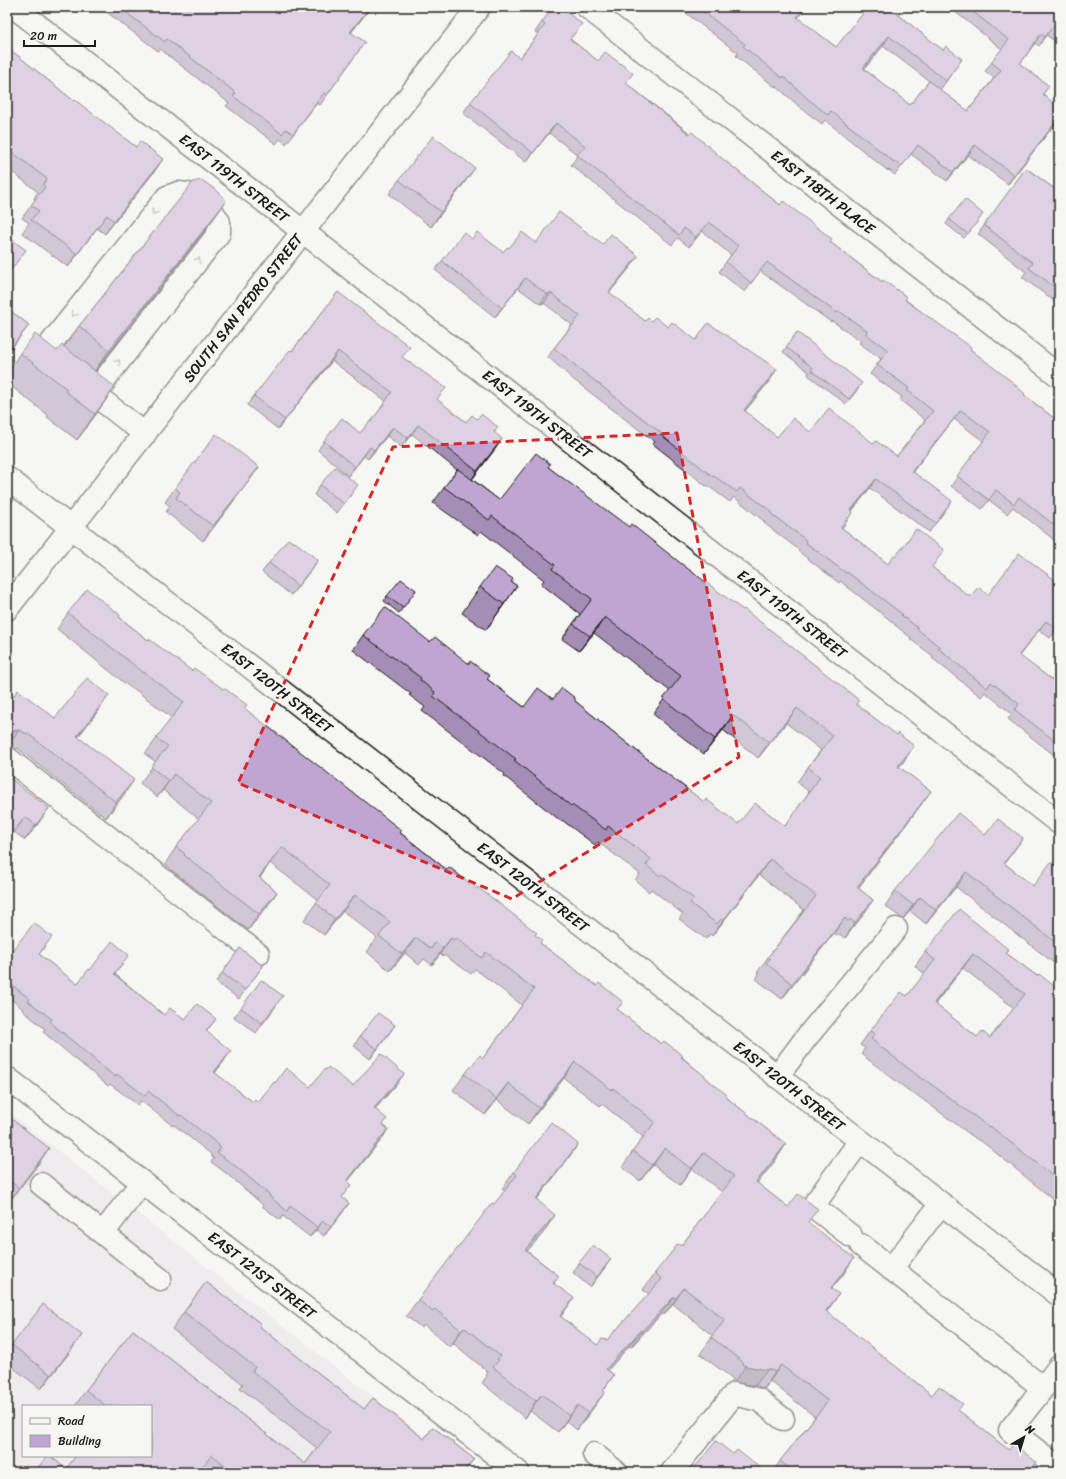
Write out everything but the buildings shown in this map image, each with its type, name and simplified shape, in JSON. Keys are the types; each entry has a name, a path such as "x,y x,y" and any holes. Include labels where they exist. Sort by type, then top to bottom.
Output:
{"street":[{"name":"EAST 119TH STREET","path":"14,7 1059,823"},
{"name":"SOUTH SAN PEDRO STREET","path":"7,609 478,7"},
{"name":"EAST 118TH PLACE","path":"587,7 1059,376"},
{"path":"94,393 219,233 219,222 212,211 188,194 178,193 166,197 47,350 48,358 145,434"},
{"name":"EAST 120TH STREET","path":"7,478 1059,1295"},
{"path":"7,758 258,954"},
{"path":"777,1077 806,1038 896,929"},
{"name":"EAST 121ST STREET","path":"7,1078 506,1468"},
{"path":"860,1141 813,1206 1043,1388"},
{"path":"103,1233 142,1182"},
{"path":"41,1184 160,1279"},
{"path":"891,1269 941,1204"},
{"path":"1059,1367 1010,1430 1059,1468"},
{"path":"672,1472 734,1394 760,1400 783,1419"},
{"path":"594,1454 616,1472"}],"highlighted area":[{"path":"677,433 739,757 512,899 238,783 393,447"}],"shaded area":[{"path":"7,1111 469,1472 7,1472"}]}
